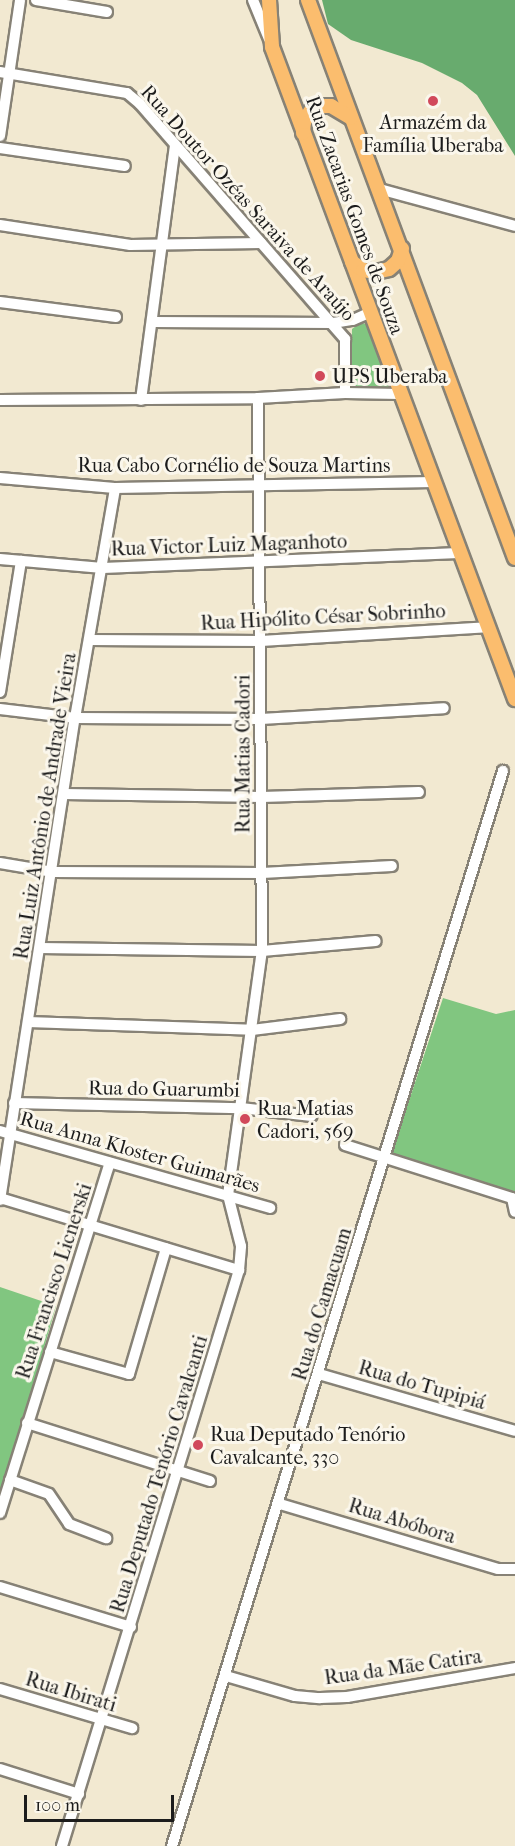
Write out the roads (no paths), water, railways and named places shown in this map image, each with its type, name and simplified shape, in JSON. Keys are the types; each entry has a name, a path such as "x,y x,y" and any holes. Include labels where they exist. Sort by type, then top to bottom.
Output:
{"main road":[{"name":"Rua Zacarias Gomes de Souza","path":"269,0 272,47 459,554 515,699"},
{"name":"Rua Zacarias Gomes de Souza","path":"308,0 515,558"},
{"path":"303,133 304,122 310,112 320,106 331,106 351,118"},
{"path":"352,262 363,270 376,272 388,269 398,261 402,249"}],"street":[{"path":"0,136 5,73 20,0"},
{"path":"36,0 107,12"},
{"path":"253,0 272,47"},
{"name":"Rua Doutor Ozéas Saraiva de Araújo","path":"5,73 126,93 140,104 345,339 345,393"},
{"path":"141,400 176,146"},
{"path":"0,148 125,166"},
{"path":"379,189 515,226"},
{"path":"0,225 130,244 261,243"},
{"path":"0,302 117,317"},
{"path":"153,322 333,323 353,320 371,312"},
{"path":"345,339 353,320"},
{"path":"0,400 141,400 258,398 345,393 400,394"},
{"name":"Rua Matias Cadori","path":"241,1108 262,951 261,562 258,398"},
{"name":"Rua Cabo Cornélio de Souza Martins","path":"0,478 115,488 433,482"},
{"name":"Rua Luiz Antônio de Andrade Vieira","path":"0,1199 4,1132 15,1103 53,872 75,718 103,568 115,488"},
{"name":"Rua Victor Luiz Maganhoto","path":"0,559 103,568 459,554"},
{"path":"0,692 21,561"},
{"name":"Rua Hipólito César Sobrinho","path":"90,640 261,641 487,627"},
{"path":"0,709 75,718 261,719 444,708"},
{"name":"Rua do Camacuam","path":"172,1846 280,1504 503,771"},
{"path":"64,794 262,797 419,792"},
{"path":"0,863 53,872 262,873 392,866"},
{"path":"40,948 262,951 376,941"},
{"path":"28,1022 252,1030 340,1018"},
{"name":"Rua do Guarumbi","path":"15,1103 241,1108 312,1116"},
{"name":"Rua Deputado Tenório Cavalcanti","path":"63,1846 239,1270 242,1246 228,1195 241,1108"},
{"name":"Rua Anna Kloster Guimarães","path":"4,1132 270,1208"},
{"path":"345,1145 513,1198 515,1212"},
{"name":"Rua Francisco Licnerski","path":"0,1513 110,1164"},
{"path":"0,1199 239,1270"},
{"path":"50,1352 129,1374 166,1248"},
{"name":"Rua do Tupipiá","path":"319,1374 515,1431"},
{"path":"27,1423 210,1481"},
{"path":"10,1480 49,1494 69,1524 106,1538"},
{"name":"Rua Abóbora","path":"280,1504 498,1569 515,1569"},
{"path":"0,1587 130,1627"},
{"name":"Rua da Mãe Catira","path":"226,1676 295,1696 320,1698 347,1697 515,1668"},
{"name":"Rua Ibirati","path":"0,1689 132,1728"},
{"path":"0,1769 79,1794"}],"place":[{"name":"Armazém da Família Uberaba","path":"433,101"},
{"name":"UPS Uberaba","path":"320,376"},
{"name":"Rua Matias Cadori, 569","path":"245,1119"},
{"name":"Rua Deputado Tenório Cavalcante, 330","path":"198,1445"}]}
